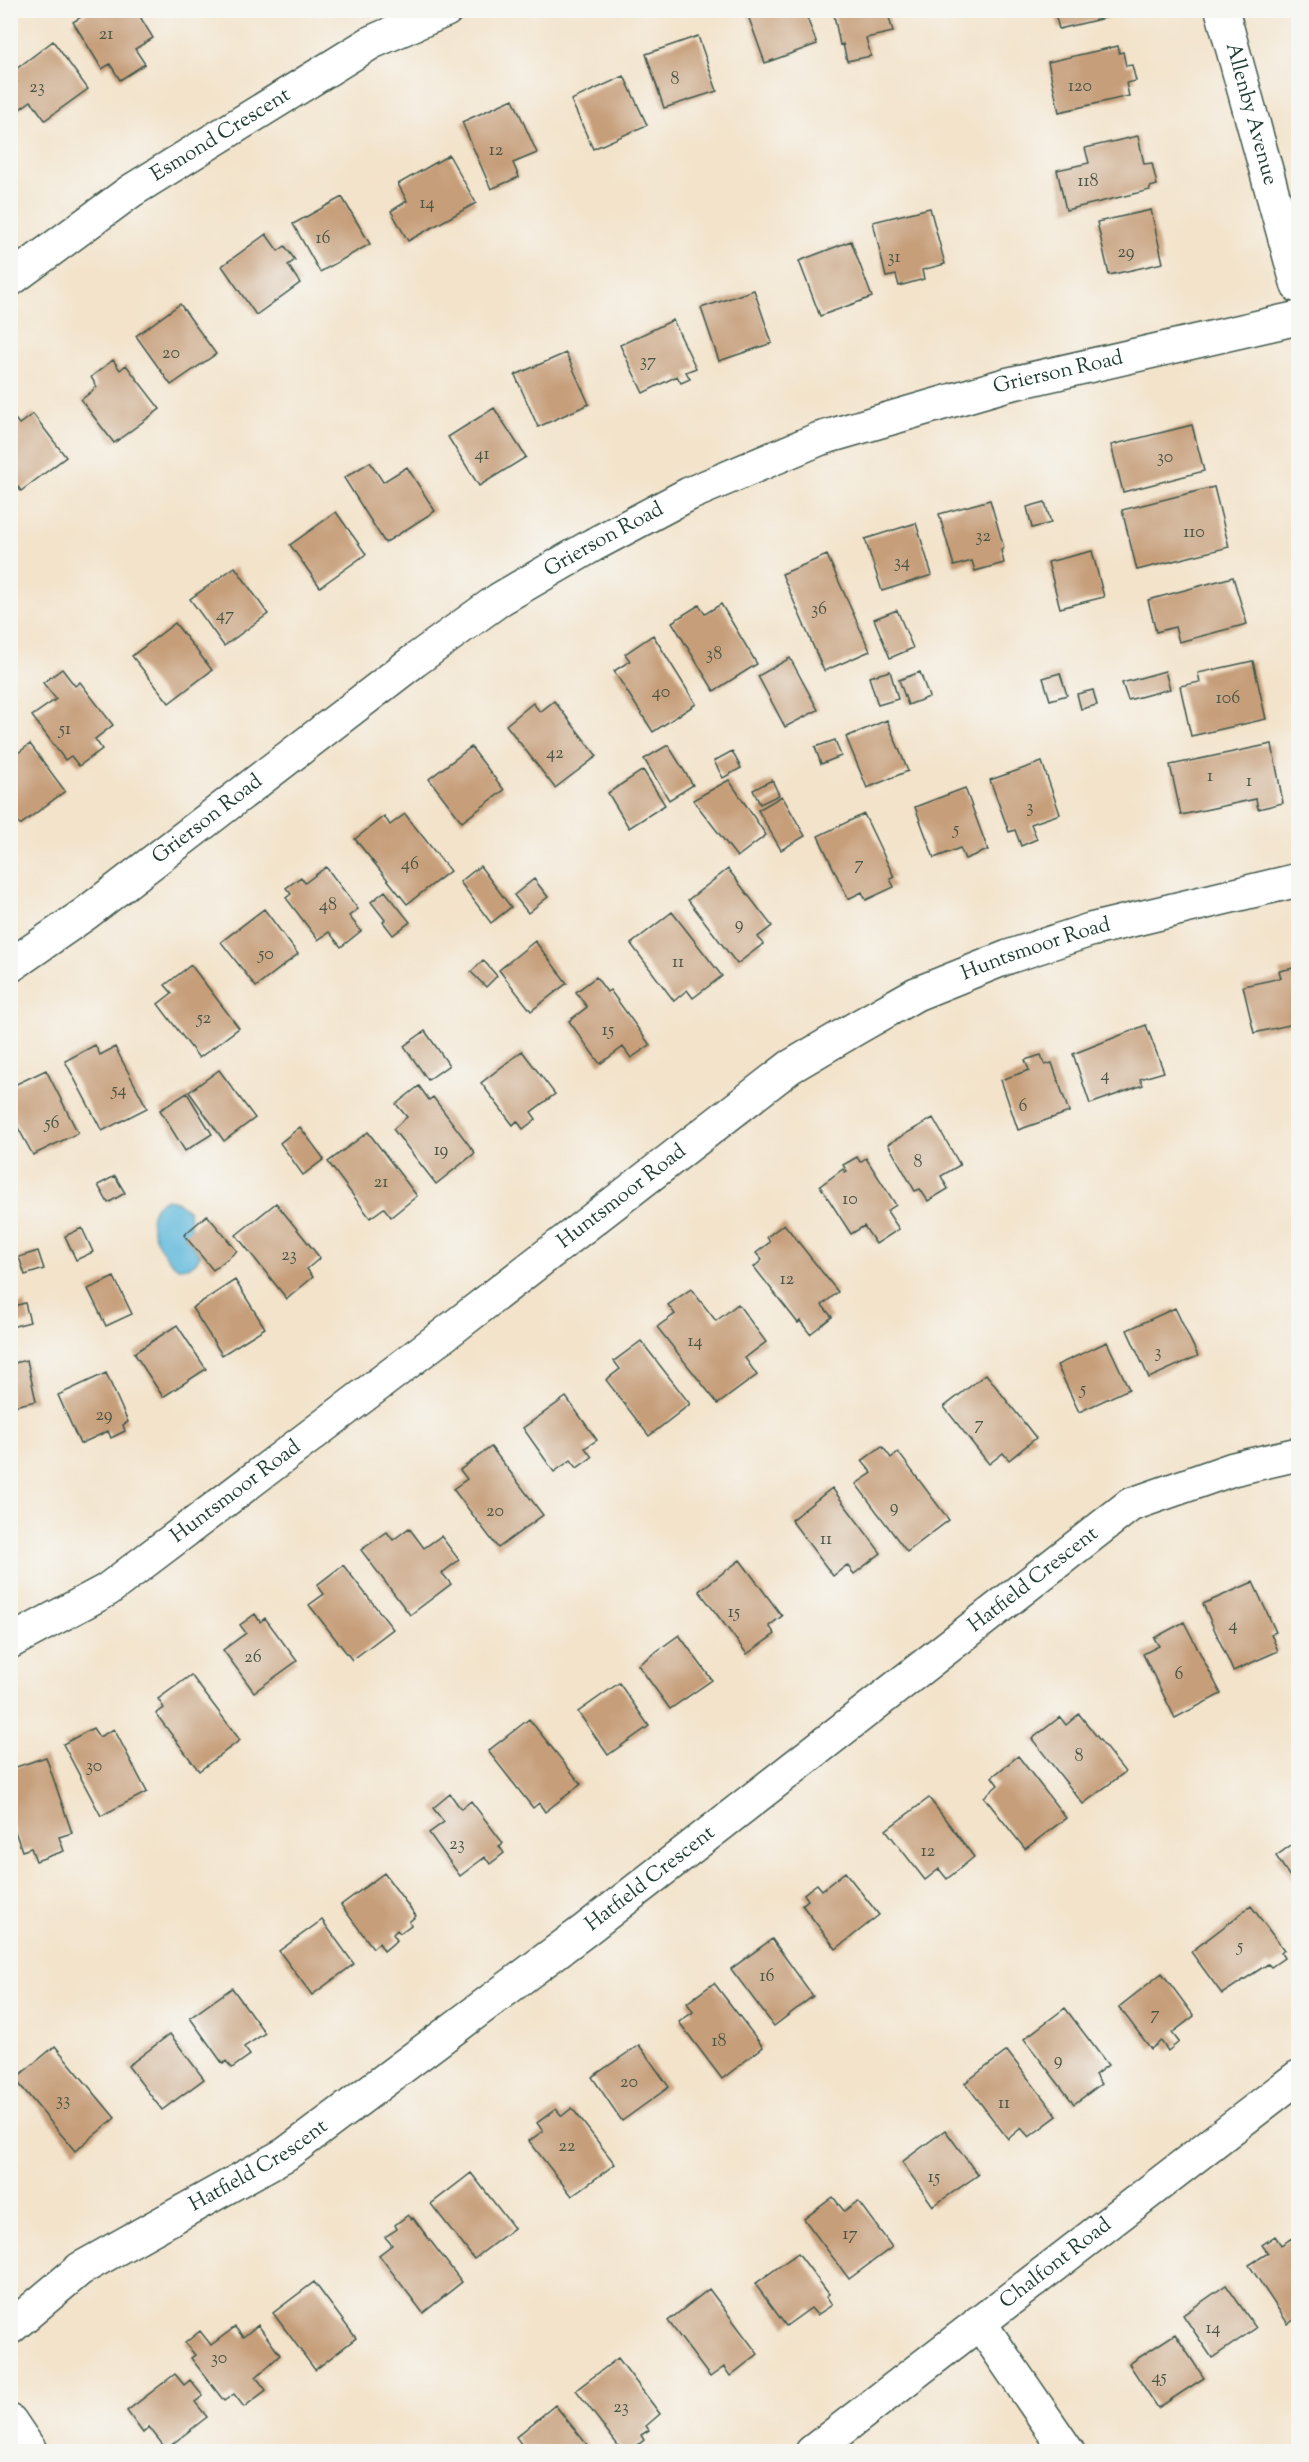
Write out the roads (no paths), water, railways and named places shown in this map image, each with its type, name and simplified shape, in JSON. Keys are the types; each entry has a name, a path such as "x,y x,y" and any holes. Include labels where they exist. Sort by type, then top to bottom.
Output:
{"street":[{"name":"Esmond Crescent","path":"10,280 131,191 372,42 446,10"},
{"name":"Allenby Avenue","path":"1222,10 1299,286"},
{"name":"Grierson Road","path":"10,966 85,914 414,661 500,599 593,545 698,490 819,439 1005,385 1299,318"},
{"name":"Huntsmoor Road","path":"10,1642 107,1590 430,1346 790,1068 858,1027 916,994 1008,957 1090,930 1299,880"},
{"name":"Hatfield Crescent","path":"10,2328 80,2269 286,2154 584,1931 1130,1505 1233,1469 1299,1454"},
{"name":"Chalfont Road","path":"812,2451 1299,2077"},
{"path":"979,2322 1068,2451"},
{"path":"10,2421 31,2451"}],"water":[{"path":"167,1199 176,1201 189,1211 191,1229 184,1235 200,1255 189,1267 178,1268 164,1253 153,1232 151,1222 153,1212"}]}
